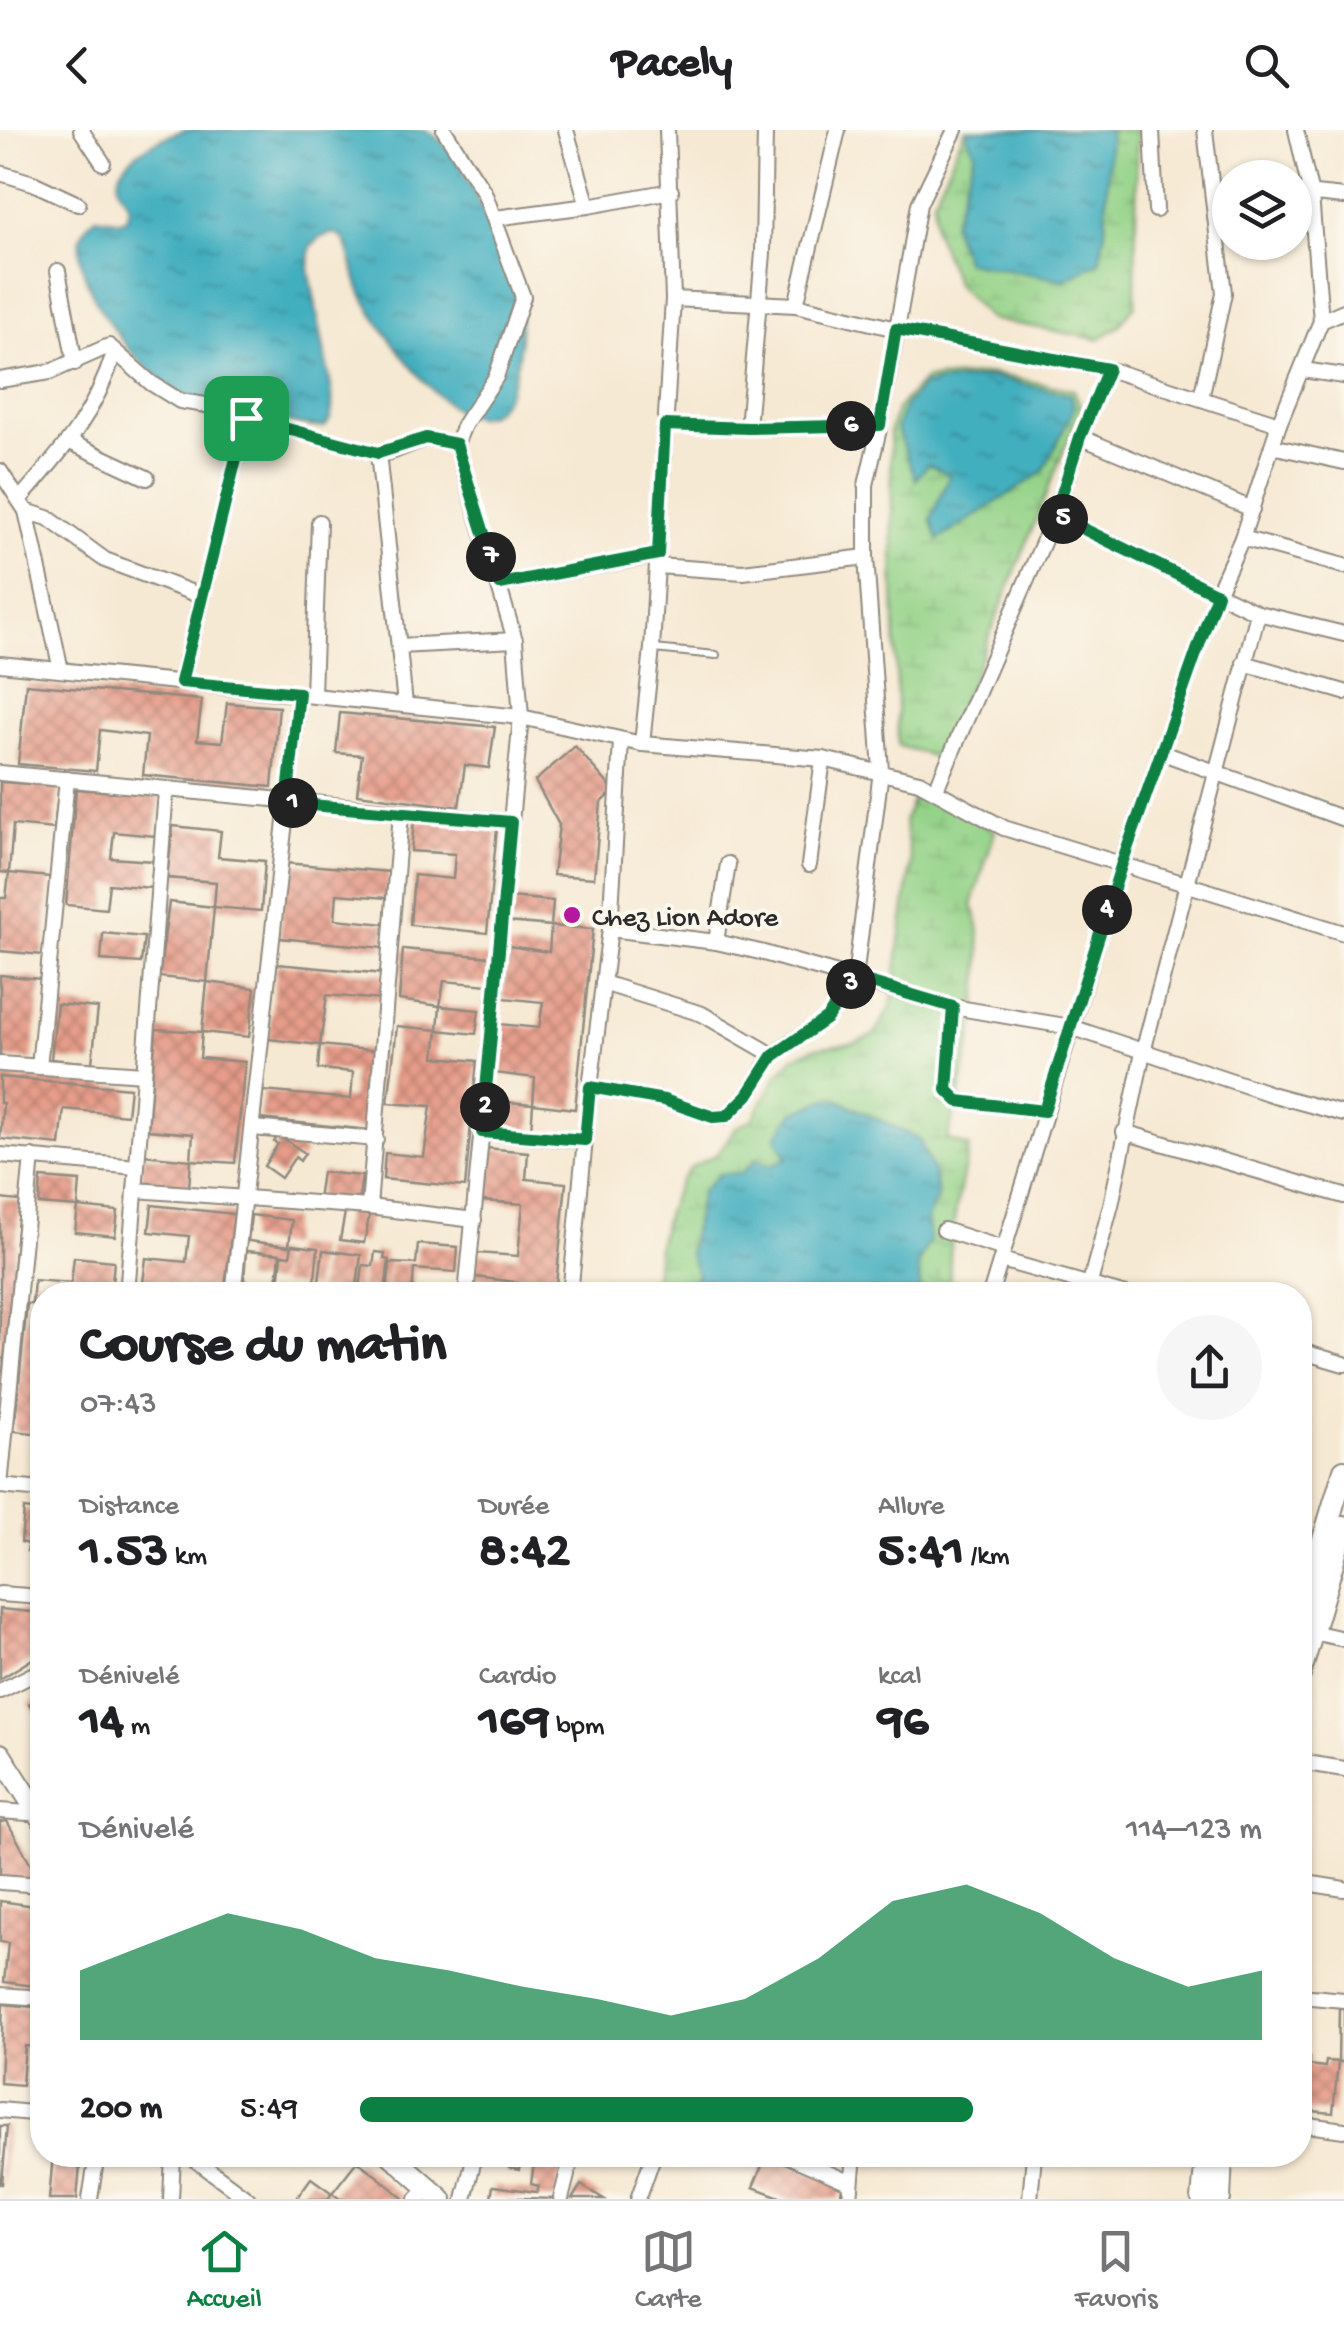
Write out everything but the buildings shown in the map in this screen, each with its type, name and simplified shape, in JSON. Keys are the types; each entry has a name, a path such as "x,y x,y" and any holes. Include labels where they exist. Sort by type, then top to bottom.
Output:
{"main road":[{"path":"1312,1599 1344,1470"},
{"path":"1312,1608 1344,1526"},
{"path":"0,1754 30,1799"},
{"path":"402,2167 428,2196"},
{"path":"1202,2199 1205,2167"},
{"path":"1220,2199 1221,2167"}],"street":[{"path":"81,130 103,163"},
{"path":"444,130 478,180 523,297 496,377 456,444 514,640 522,717 467,1282"},
{"path":"566,130 588,206"},
{"path":"642,744 652,648 673,299 667,130"},
{"path":"748,428 762,253 765,130"},
{"path":"796,306 838,130"},
{"path":"590,1087 664,1100 713,1117 727,1116 748,1095 773,1056 827,1018 855,978 882,772 866,558 866,484 919,204 955,130"},
{"path":"1152,130 1156,210"},
{"path":"1206,130 1212,182"},
{"path":"1296,130 1299,160"},
{"path":"0,173 78,204"},
{"path":"495,218 671,190"},
{"path":"1312,194 1344,197"},
{"path":"994,1282 1121,866 1217,594 1242,538 1279,424 1321,321 1312,257"},
{"path":"1201,398 1224,293 1220,260"},
{"path":"58,271 75,362"},
{"path":"673,299 796,306 1108,369 1279,424"},
{"path":"1321,321 1344,311"},
{"path":"0,380 50,372 109,346 151,383 180,401 212,406 378,453 426,438 456,444"},
{"path":"22,505 70,442 102,387 114,352"},
{"path":"936,789 1055,515 1080,437 1108,369"},
{"path":"1303,370 1344,376"},
{"path":"181,682 246,418"},
{"path":"665,425 880,425"},
{"path":"1080,437 1252,510"},
{"path":"70,442 147,478"},
{"path":"1272,446 1344,462"},
{"path":"378,453 405,704"},
{"path":"0,471 22,505 61,670"},
{"path":"22,505 48,518 105,560 201,596"},
{"path":"1055,515 1258,613 1344,634"},
{"path":"235,1282 287,803 306,694 318,522"},
{"path":"1242,538 1344,566"},
{"path":"500,584 658,560 743,572 866,558"},
{"path":"944,1230 1002,1254 1090,1282 1143,1052 1258,613"},
{"path":"399,646 514,640"},
{"path":"0,664 522,717 642,744 822,759 936,789 1004,828 1344,933"},
{"path":"1244,664 1344,692"},
{"path":"571,1282 610,929 621,741"},
{"path":"1160,752 1344,819"},
{"path":"809,865 822,759"},
{"path":"0,773 511,822"},
{"path":"39,1067 68,779"},
{"path":"128,1282 166,791"},
{"path":"369,1207 401,813"},
{"path":"716,942 728,864"},
{"path":"610,929 716,942 953,1007 1072,1027 1344,1114"},
{"path":"603,983 702,1014 773,1056"},
{"path":"953,1007 947,1090 952,1097 958,1101 1044,1111"},
{"path":"0,1064 144,1074"},
{"path":"252,1128 376,1139"},
{"path":"482,1132 585,1140"},
{"path":"1124,1132 1344,1196"},
{"path":"0,1154 137,1167"},
{"path":"30,1489 0,1486 32,1158"},
{"path":"135,1190 369,1207 474,1220"},
{"path":"1312,1355 1344,1364"},
{"path":"0,1594 30,1596"},
{"path":"1312,1626 1344,1639"},
{"path":"0,1691 30,1676"},
{"path":"1312,1764 1344,1768"},
{"path":"0,1811 30,1815"},
{"path":"0,1882 30,1884"},
{"path":"1312,1884 1344,1889"},
{"path":"0,1995 30,1997"},
{"path":"1312,1997 1344,2000"},
{"path":"0,2110 30,2113"},
{"path":"1312,2126 1344,2130"},
{"path":"90,2199 95,2167"},
{"path":"171,2199 172,2167"},
{"path":"205,2167 248,2199"},
{"path":"464,2199 472,2167"},
{"path":"561,2199 569,2167"},
{"path":"638,2199 649,2167"},
{"path":"807,2167 850,2191"},
{"path":"1030,2199 1033,2167"}],"lane":[{"path":"652,648 716,655"}],"green space":[{"path":"965,130 1137,130 1135,305 1117,328 1098,339 989,319 957,285 934,229 934,199"},
{"path":"993,374 1074,390 1081,407 942,754 931,756 898,745 890,431 896,410 924,379"},
{"path":"926,788 995,831 972,905 978,928 979,988 947,1139 969,1147 951,1239 950,1282 920,1282 918,1263 930,1240 927,1219 938,1194 793,1113 777,1137 788,1158 770,1166 756,1159 742,1173 689,1252 698,1274 693,1282 654,1282 658,1245 668,1209 691,1167 717,1154 736,1128 753,1119 777,1076 793,1058 814,1048 855,1043 874,1035 891,1007 911,862 904,821 913,799"}],"water":[{"path":"187,130 426,130 436,137 466,176 517,296 517,360 506,396 496,409 483,416 467,415 439,396 423,379 377,320 360,289 344,239 333,233 310,247 309,269 332,393 331,416 324,427 201,405 154,374 129,349 103,312 83,270 80,249 84,231 96,217 122,221 127,217 129,204 118,183 126,164 156,142"},
{"path":"969,130 1110,130 1105,231 1099,262 1064,280 966,262 952,225 975,152 967,136"},
{"path":"992,377 1071,395 1074,408 1043,472 938,540 931,519 950,475 928,464 916,480 896,428 905,406 924,384"},
{"path":"832,1097 919,1139 938,1194 927,1219 930,1240 918,1263 920,1282 692,1282 697,1274 689,1252 701,1192 719,1174 742,1173 757,1159 770,1166 787,1158 776,1137 793,1113"}],"place":[{"name":"Chez Lion Adore","path":"572,915"}],"route":[{"path":"896,329 1108,369 1080,437 1055,515 1217,594 1121,866 1044,1111 958,1101 952,1097 947,1090 953,1007 855,978 827,1018 773,1056 748,1095 727,1116 713,1117 664,1100 590,1087 585,1140 482,1132 511,822 287,803 299,693 181,682 246,418 378,453 426,438 456,444 500,584 658,554 665,425 880,425 896,329"}]}
